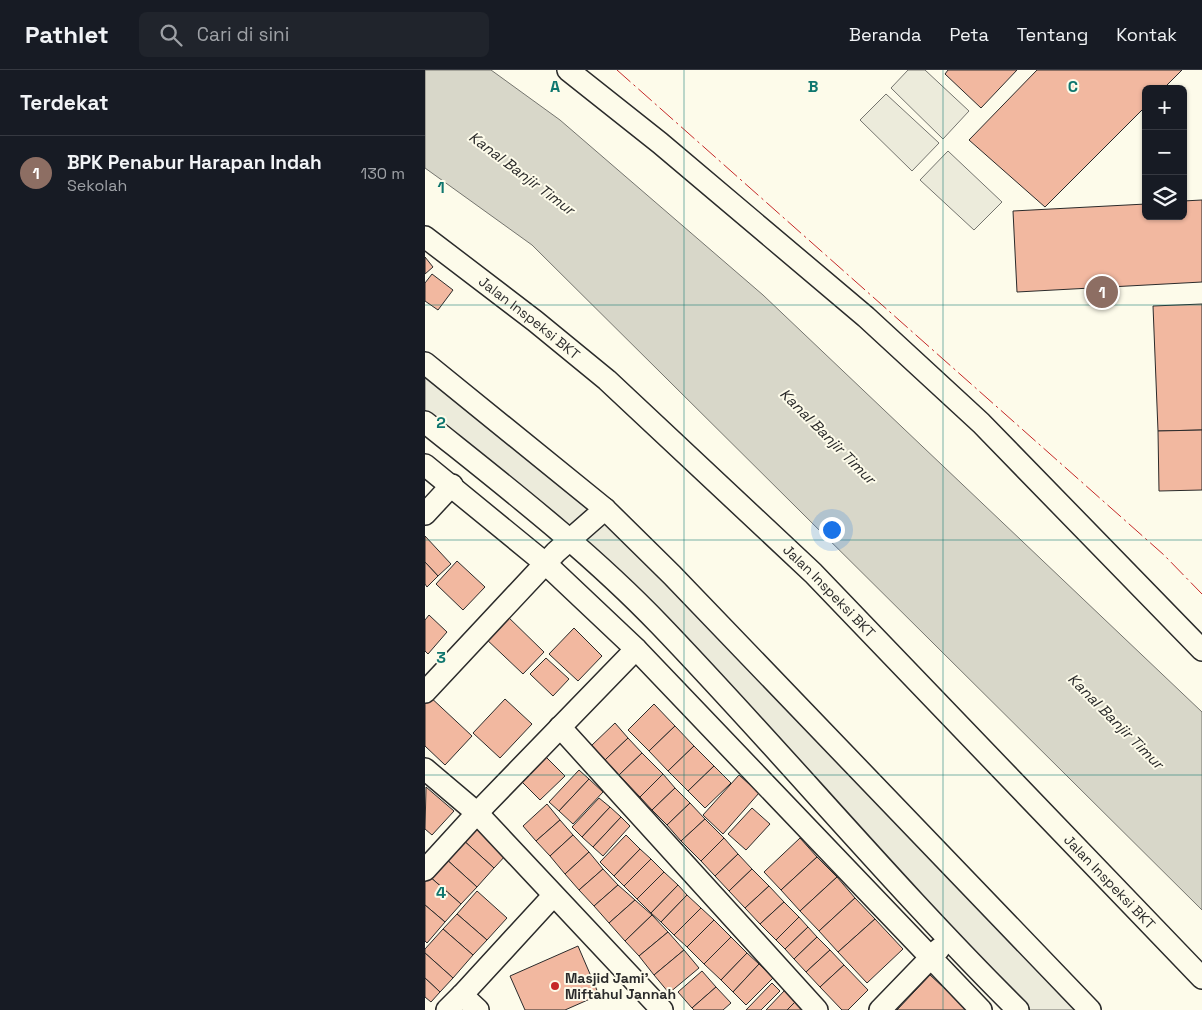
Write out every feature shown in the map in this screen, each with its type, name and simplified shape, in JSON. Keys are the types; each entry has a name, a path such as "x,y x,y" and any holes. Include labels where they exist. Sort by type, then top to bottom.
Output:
{"street":[{"path":"568,70 660,143 866,316 987,430 1202,650"},
{"name":"Jalan Inspeksi BKT","path":"425,238 535,321 607,380 799,559 1202,978"},
{"path":"425,363 605,509 672,574 1090,1010"},
{"path":"425,422 571,540 659,625 947,939 1018,1010"},
{"path":"425,465 452,485 546,564 635,649 930,959 981,1010"},
{"path":"425,514 452,485"},
{"path":"425,692 546,564 605,509"},
{"path":"425,870 477,813 635,649"},
{"path":"560,727 817,1010"},
{"path":"425,769 477,813 662,1010"},
{"path":"478,1010 455,1003 553,896"},
{"path":"880,1010 947,939"}],"shaded area":[{"path":"908,70 925,70 969,111 943,139 891,88"},
{"path":"886,94 939,143 912,171 860,120"},
{"path":"948,151 1002,202 974,230 920,180"},
{"path":"425,364 672,575 1093,1010 1018,1010 659,625 425,419"}],"water":[{"name":"Kanal Banjir Timur","path":"425,70 491,70 560,120 763,295 1202,712 1202,910 532,245 425,168"}],"building":[{"path":"948,70 1017,70 981,108 945,74"},
{"path":"1037,70 1182,70 1167,85 1142,85 1142,110 1045,207 969,140"},
{"path":"1202,200 1202,282 1017,292 1013,211 1142,204 1142,220 1187,220 1187,201"},
{"path":"425,257 433,267 425,274"},
{"path":"432,274 453,290 438,310 425,301 425,283"},
{"path":"1202,304 1202,430 1158,431 1153,306"},
{"path":"1202,430 1202,490 1159,491 1158,431"},
{"path":"425,536 451,564 438,576 425,562"},
{"path":"457,561 485,587 463,610 436,584"},
{"path":"425,562 438,576 427,587 425,584"},
{"path":"505,614 544,652 523,674 484,637"},
{"path":"429,615 447,632 428,654 425,651 425,620"},
{"path":"574,628 602,656 578,681 549,654"},
{"path":"546,658 569,679 553,696 530,674"},
{"path":"427,694 472,736 445,765 425,746 425,696"},
{"path":"505,699 532,724 500,758 473,733"},
{"path":"654,704 675,726 649,751 628,730"},
{"path":"615,723 628,738 605,760 591,746"},
{"path":"675,726 694,746 668,771 649,751"},
{"path":"628,738 642,753 619,775 605,760"},
{"path":"694,746 714,766 688,791 668,771"},
{"path":"642,753 663,774 640,797 619,775"},
{"path":"543,754 565,776 540,800 518,778"},
{"path":"714,766 731,783 705,808 688,791"},
{"path":"579,770 589,779 559,811 549,802"},
{"path":"663,774 675,788 652,810 640,797"},
{"path":"739,775 759,793 723,834 703,815"},
{"path":"589,779 603,792 573,824 559,811"},
{"path":"426,787 454,811 432,835 425,829"},
{"path":"675,788 690,803 667,825 652,810"},
{"path":"599,798 610,807 582,837 572,827"},
{"path":"690,803 705,819 681,841 667,825"},
{"path":"547,804 560,820 536,841 523,826"},
{"path":"610,807 621,817 593,847 582,837"},
{"path":"752,808 770,824 746,850 728,834"},
{"path":"621,817 630,826 603,856 593,847"},
{"path":"705,819 724,838 701,861 681,841"},
{"path":"560,820 573,835 550,856 536,841"},
{"path":"475,825 507,854 494,868 462,839"},
{"path":"573,835 589,852 565,874 550,856"},
{"path":"626,835 640,849 614,876 600,862"},
{"path":"724,838 738,854 715,876 701,861"},
{"path":"800,838 817,857 781,890 764,872"},
{"path":"462,839 494,868 477,887 445,858"},
{"path":"640,849 651,859 624,886 614,876"},
{"path":"589,852 603,869 579,890 565,874"},
{"path":"738,854 752,869 729,891 715,876"},
{"path":"817,857 837,877 800,911 781,890"},
{"path":"445,858 477,887 461,904 429,876"},
{"path":"651,859 664,872 637,899 624,886"},
{"path":"603,869 618,885 594,906 579,890"},
{"path":"752,869 769,886 745,908 729,891"},
{"path":"664,872 678,885 651,913 637,899"},
{"path":"429,876 461,904 445,922 425,905 425,880"},
{"path":"837,877 855,898 819,931 800,911"},
{"path":"618,885 635,900 609,923 594,906"},
{"path":"678,885 687,895 661,922 651,913"},
{"path":"769,886 784,902 760,924 745,908"},
{"path":"477,891 507,918 487,940 457,914"},
{"path":"687,895 701,908 674,935 661,922"},
{"path":"855,898 875,919 838,952 819,931"},
{"path":"635,900 652,915 625,941 609,923"},
{"path":"784,902 799,917 776,940 760,924"},
{"path":"425,905 445,922 427,943 425,941"},
{"path":"701,908 714,920 687,947 674,935"},
{"path":"457,914 487,940 473,955 443,929"},
{"path":"652,915 668,932 639,956 625,941"},
{"path":"799,917 808,927 785,949 776,940"},
{"path":"875,919 903,949 867,983 838,952"},
{"path":"714,920 731,937 704,964 687,947"},
{"path":"808,927 817,937 794,959 785,949"},
{"path":"443,929 473,955 453,978 425,953 425,949"},
{"path":"668,932 684,950 654,975 639,956"},
{"path":"731,937 747,953 721,980 704,964"},
{"path":"817,937 830,950 806,972 794,959"},
{"name":"Masjid Jami' Miftahul Jannah","path":"578,946 599,995 565,1010 525,1010 510,976"},
{"path":"684,950 699,968 669,993 654,975"},
{"path":"830,950 844,965 820,987 806,972"},
{"path":"425,953 453,978 440,992 425,978"},
{"path":"747,953 759,964 733,992 721,980"},
{"path":"759,964 773,978 746,1005 733,992"},
{"path":"844,965 868,990 848,1010 842,1010 820,987"},
{"path":"702,971 716,987 692,1008 678,992"},
{"path":"930,975 968,1010 897,1010"},
{"path":"425,978 440,992 431,1002 425,997"},
{"path":"772,983 780,991 761,1010 746,1010"},
{"path":"716,987 731,1003 723,1010 694,1010 692,1008"},
{"path":"785,990 796,1001 787,1010 766,1010"},
{"path":"796,1001 805,1010 787,1010"}],"power":[{"path":"617,70 1164,555 1202,594"}],"place":[{"name":"BPK Penabur Harapan Indah","path":"1102,292"},
{"name":"Masjid Jami' Miftahul Jannah","path":"555,986"}]}
